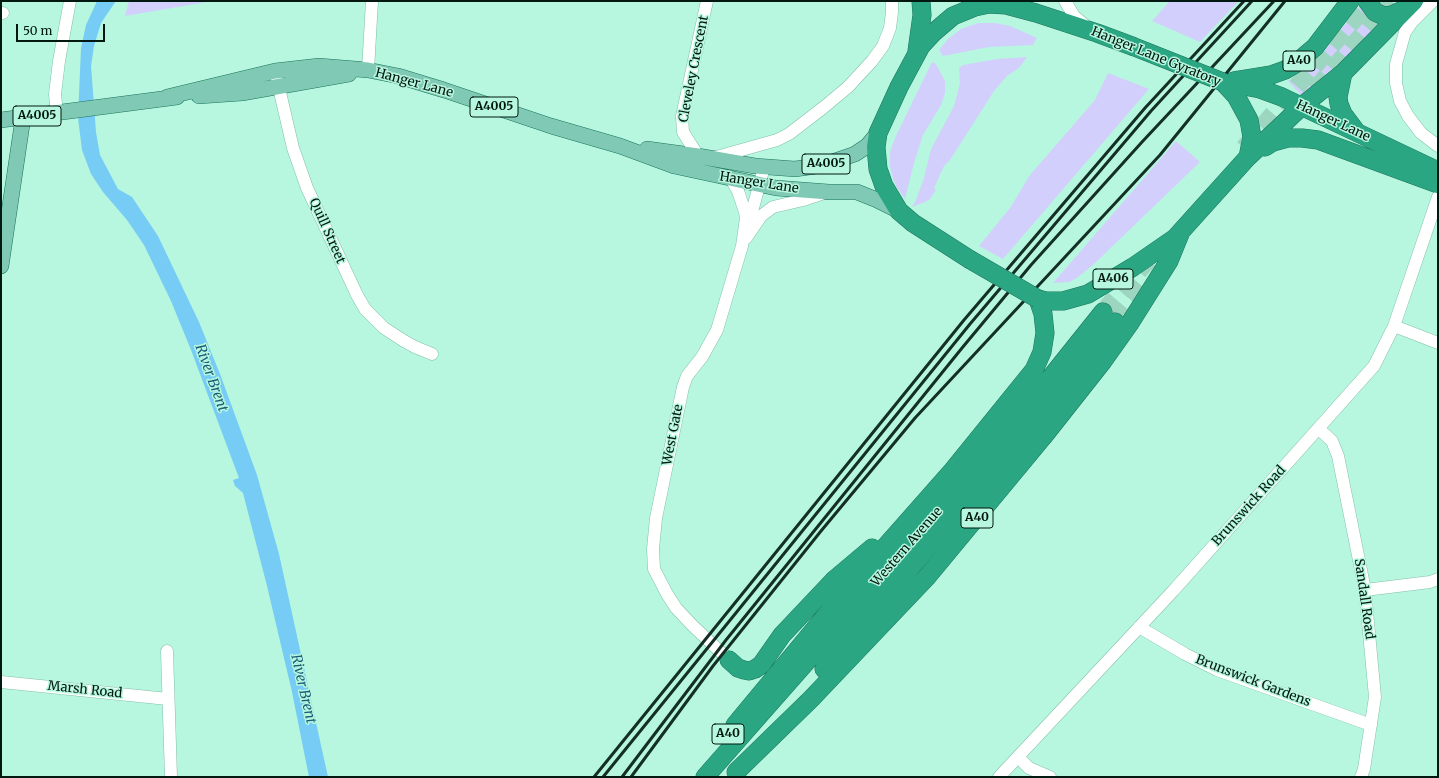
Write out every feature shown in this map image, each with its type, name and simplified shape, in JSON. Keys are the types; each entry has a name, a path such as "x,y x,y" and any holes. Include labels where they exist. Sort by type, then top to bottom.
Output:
{"highway":[{"name":"A406","path":"916,52 922,15 921,1"},
{"name":"A40","path":"1223,82 1270,75 1285,70 1295,64 1315,47 1350,1"},
{"name":"A40","path":"1367,1 1375,12 1384,16 1398,13 1410,5"},
{"name":"Hanger Lane Gyratory","path":"1000,3 1097,33 1223,82 1236,96 1249,120 1252,136 1248,157 1180,234 1133,267 1088,294 1063,301 1046,301 1038,299 969,259 913,223 899,211 884,186 878,169 876,143 878,133 916,52 933,33 957,13 984,5 1000,3"},
{"name":"A40","path":"1248,157 1302,106 1343,73 1410,5"},
{"name":"A406","path":"1343,73 1338,97 1339,104 1343,114 1357,132"},
{"name":"Hanger Lane","path":"1223,82 1268,92 1302,106 1438,171"},
{"name":"Hanger Lane","path":"1248,157 1281,139 1294,137 1308,138 1318,140 1438,184"},
{"name":"A40","path":"734,775 811,699 927,577 1038,443 1103,361 1130,323 1169,261 1180,234"},
{"name":"A40","path":"693,777 842,596 980,437 1036,366 1042,352 1045,333 1043,314 1038,299"},
{"name":"Western Avenue","path":"705,777 955,493 1015,422 1109,317 1072,378 734,775"},
{"path":"729,660 738,668 750,671 761,665 782,635 834,580 916,511"}],"main road":[{"name":"Hanger Lane","path":"167,97 275,71 319,66 368,70 398,76 444,90 551,126 620,146 674,166 776,188 829,192 857,192 899,211"},
{"name":"Hanger Lane","path":"57,114 167,97 242,93 368,70"},
{"name":"A4005","path":"1,120 57,114"},
{"path":"1,266 23,118"},
{"name":"Hanger Lane","path":"620,146 704,157 764,167 795,170 823,165 855,154 867,146 878,133"}],"street":[{"path":"57,114 55,94 59,61 70,1"},
{"path":"368,70 372,1"},
{"name":"Cleveley Crescent","path":"704,157 683,132 682,116 707,1"},
{"path":"704,157 777,140 789,134 824,107 848,87 872,61 883,46 890,28 892,1"},
{"path":"1000,3 1013,5 1026,1"},
{"path":"1065,1 1074,16 1097,33"},
{"path":"1433,1 1412,22 1405,32 1396,64 1396,82 1400,101 1408,116 1420,132 1438,146"},
{"name":"Quill Street","path":"275,71 293,148 307,188 356,295 365,309 388,331 415,347 432,354"},
{"name":"West Gate","path":"746,218 753,208 764,167"},
{"name":"West Gate","path":"729,660 692,625 673,603 654,569 653,549 656,518 683,387 687,376 702,357 717,330 742,246 746,218 742,200 731,179"},
{"name":"West Gate","path":"742,246 756,221 769,209 829,192"},
{"name":"Brunswick Road","path":"1000,777 1139,627 1319,429 1374,366 1394,326 1438,197"},
{"path":"1394,326 1438,344"},
{"name":"Sandall Road","path":"1319,429 1332,441 1338,456 1364,590 1375,697 1364,769 1361,777"},
{"path":"1364,590 1430,582 1438,579"},
{"name":"Brunswick Gardens","path":"1139,627 1185,654 1217,670 1371,725"},
{"path":"167,651 171,777"},
{"name":"Marsh Road","path":"1,682 168,699"},
{"path":"1018,757 1029,768 1050,777"}],"shaded area":[{"path":"129,1 213,1 125,16"},
{"path":"1170,1 1239,1 1200,42 1152,21"},
{"path":"1360,5 1381,24 1362,43 1301,95 1288,81 1306,70 1318,59"},
{"path":"978,23 995,23 1010,26 1037,38 1033,45 989,47 943,56 939,50 948,39 961,29"},
{"path":"1027,57 1019,68 1007,76 994,91 950,160 944,166 934,188 936,190 930,199 912,207 924,178 931,149 954,106 960,83 959,68 963,65 997,59"},
{"path":"932,62 936,64 945,81 945,93 941,105 923,135 905,199 897,188 893,179 890,166 890,152 895,138"},
{"path":"1108,73 1149,89 1003,259 979,246 1010,208 1030,175 1095,100"},
{"path":"1176,141 1200,162 1094,264 1077,278 1069,282 1053,283"}],"water":[{"name":"River Brent","path":"97,1 116,1 101,23 94,46 91,66 96,132 100,155 118,189 132,197 158,236 199,322 220,374 257,475 279,554 328,777 309,777 292,692 267,586 243,493 235,486 233,480 239,478 191,350 171,301 144,245 127,220 103,192 91,174 82,150 78,118 81,48 86,25"}],"tunnel":[{"path":"1244,148 1370,1"},
{"path":"1315,90 1391,1"},
{"path":"1103,312 1148,260"},
{"path":"1115,322 1149,282"}],"railway":[{"path":"594,777 964,320 1145,108 1244,1"},
{"path":"603,777 970,324 1151,111 1252,1"},
{"path":"622,777 726,640 1031,265 1142,142 1274,1"},
{"path":"631,777 713,666 821,531 915,418 1160,155 1285,1"}]}
